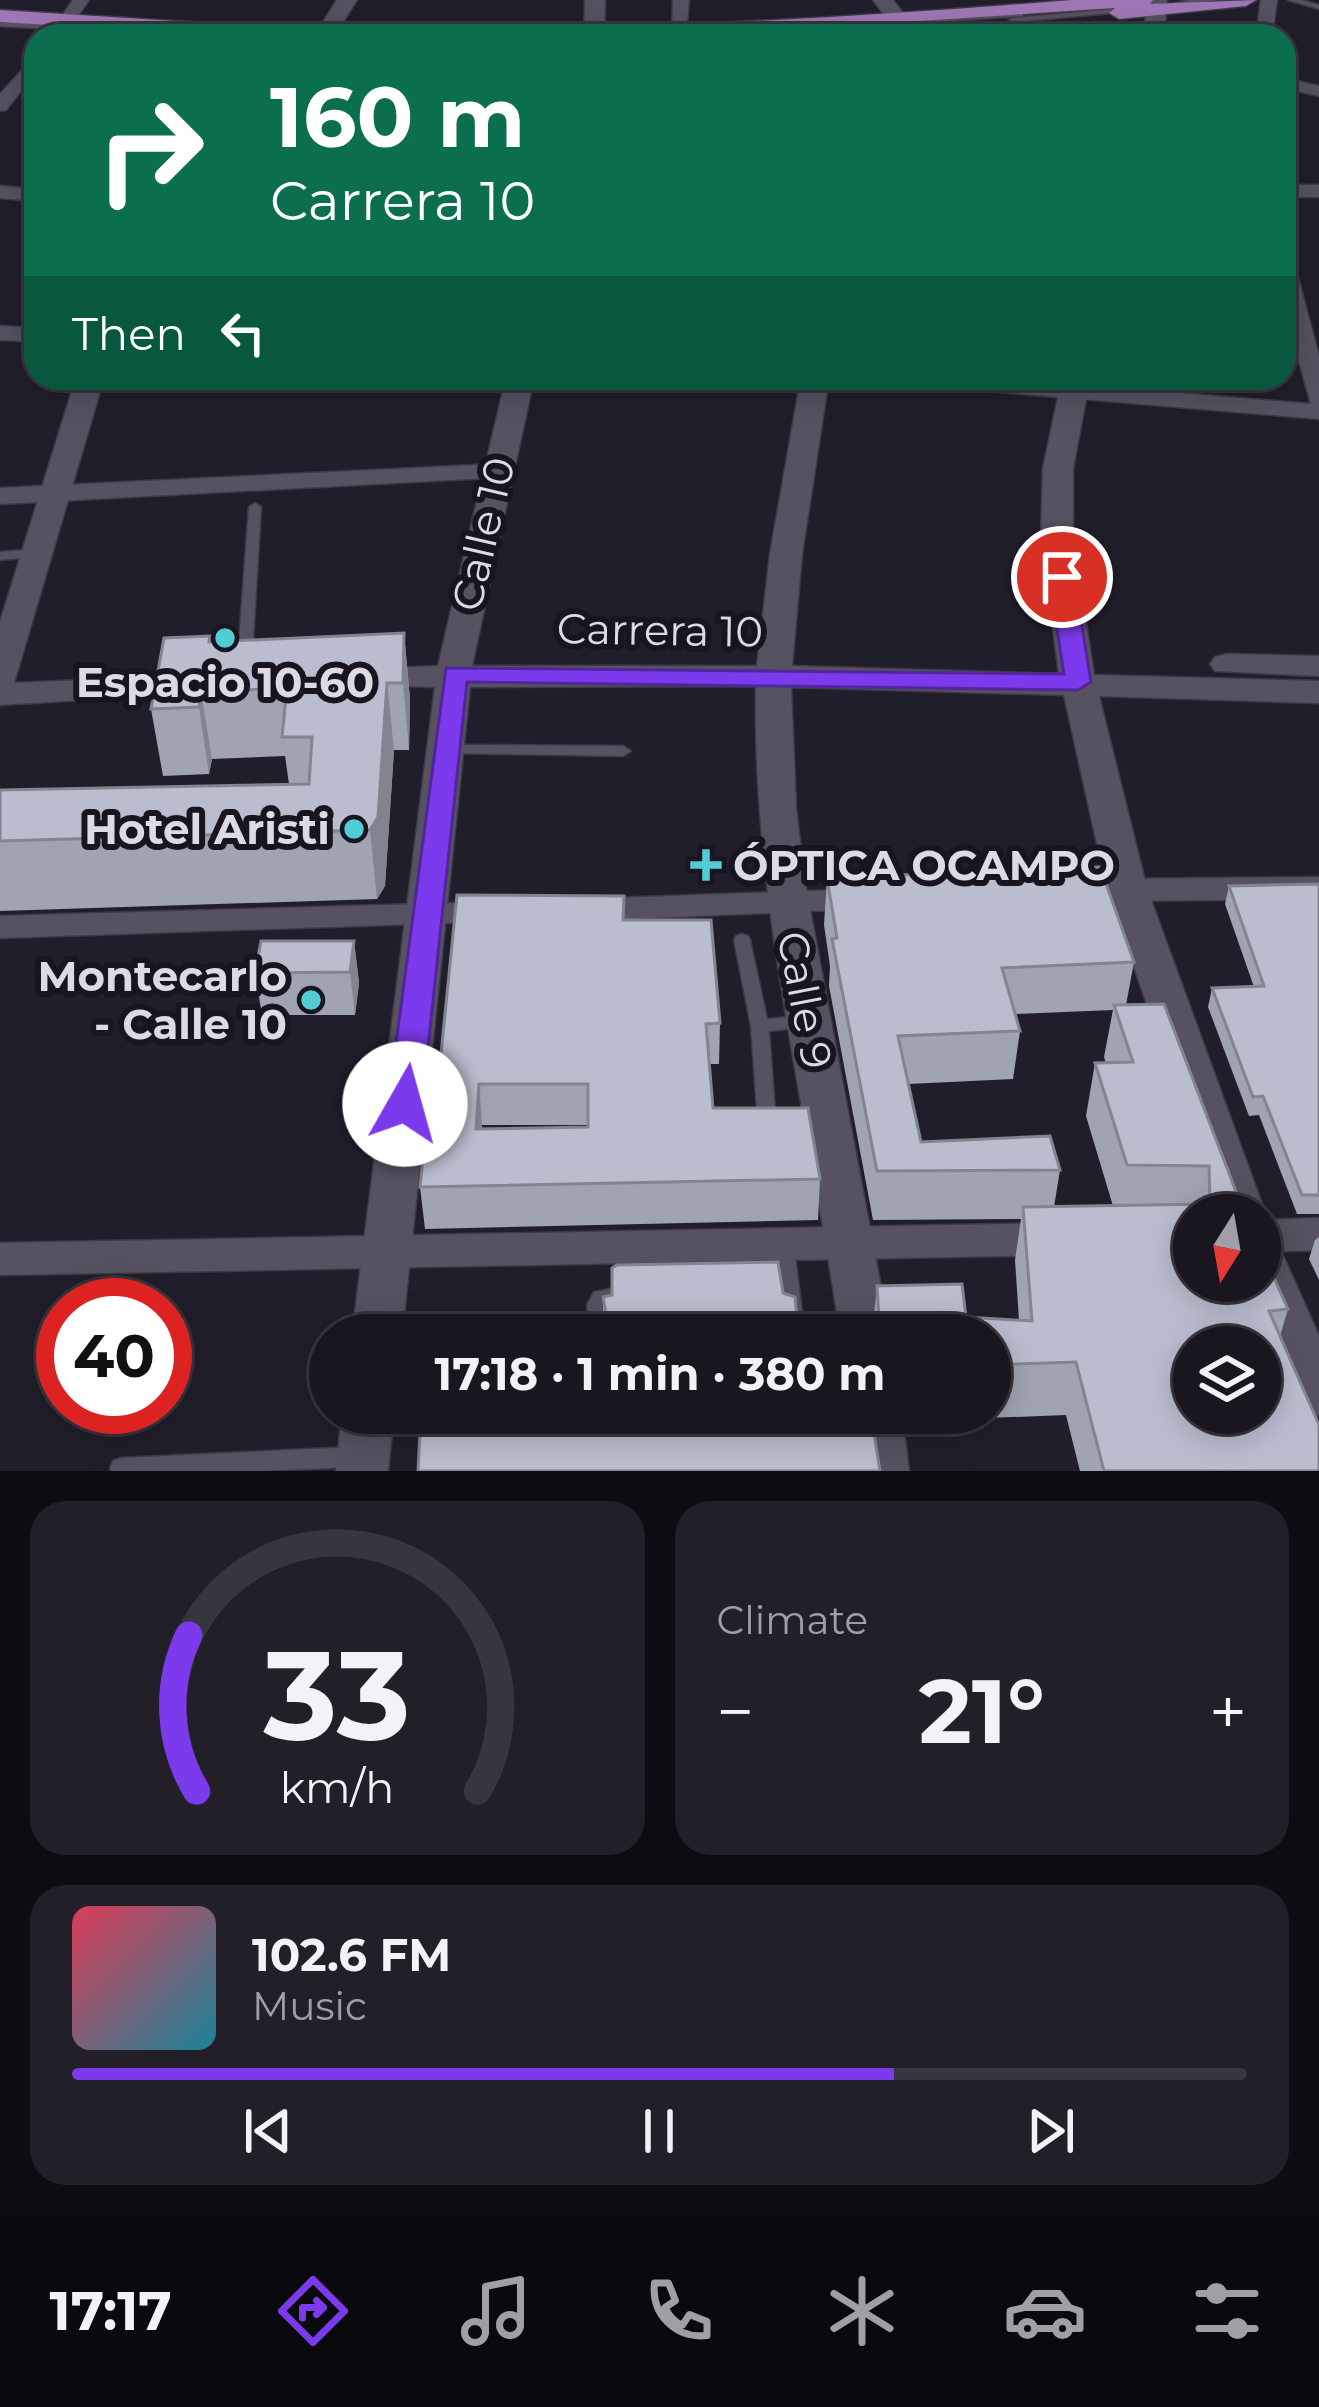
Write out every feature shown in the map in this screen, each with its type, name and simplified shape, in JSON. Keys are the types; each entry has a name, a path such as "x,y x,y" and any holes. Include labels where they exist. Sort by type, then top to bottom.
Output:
{"main road":[{"path":"958,24 1156,3 1246,0"}],"street":[{"path":"342,24 364,0"},
{"path":"3,95 24,73"},
{"path":"1296,322 1319,399"},
{"path":"86,390 0,679 259,666"},
{"name":"Calle 10","path":"379,1314 456,664 517,390"},
{"name":"Calle 9","path":"813,390 773,666 776,808 786,904 853,1242 862,1314"},
{"path":"1073,390 1058,468 1057,539 1106,890 1235,1194"},
{"path":"1119,390 1319,412"},
{"path":"0,496 498,472"},
{"name":"Carrera 10","path":"336,668 456,664 1076,672 1319,665"},
{"name":"Carrera 10","path":"1076,672 1319,692"},
{"path":"1106,890 1319,888"},
{"path":"0,926 901,898"},
{"path":"1281,1235 1319,1234"},
{"path":"0,1259 783,1241 1103,1239"},
{"path":"1280,1302 1319,1394"},
{"path":"879,1434 883,1471"}],"lane":[{"path":"1156,3 1214,0"},
{"path":"1292,0 1319,7"},
{"path":"0,22 51,24"},
{"path":"0,22 37,24"},
{"path":"255,507 259,666"},
{"path":"0,556 38,553"},
{"path":"449,750 623,752"},
{"path":"742,940 760,1026 767,1124"},
{"path":"760,1026 809,1022"},
{"path":"783,1241 792,1314"},
{"path":"747,1293 789,1292"},
{"path":"598,1314 601,1298 634,1295"},
{"path":"121,1468 364,1447"}],"building":[{"path":"404,633 403,683 387,683 378,817 370,830 0,841 0,790 309,784 312,737 282,737 287,688 201,692 199,707 151,709 164,638 210,636 209,642"},
{"path":"1100,867 1134,962 1002,968 1020,1031 898,1036 921,1142 1050,1136 1060,1170 877,1171 832,939 837,938 827,878"},
{"path":"1319,884 1319,1195 1302,1195 1263,1096 1253,1097 1212,988 1264,986 1229,886"},
{"path":"457,895 624,896 623,920 711,920 720,1023 706,1024 713,1108 808,1108 820,1179 420,1187 426,1128 432,1103 436,1103","holes":["479,1084 588,1084 588,1127 476,1129"]},
{"path":"261,941 354,941 350,972 255,973"},
{"path":"1164,1004 1237,1194 1210,1194 1209,1166 1127,1165 1095,1063 1133,1062 1114,1005"},
{"path":"1173,1205 1173,1302 1281,1302 1281,1294 1288,1309 1269,1311 1276,1326 1173,1326 1173,1434 1281,1434 1281,1338 1319,1425 1319,1471 1104,1471 1076,1362 1011,1364 1011,1320 1032,1321 1023,1207"},
{"path":"778,1262 783,1293 795,1297 797,1314 606,1314 603,1297 612,1295 612,1268"},
{"path":"962,1284 966,1314 879,1314 877,1286"},
{"path":"420,1434 874,1434 880,1471 418,1471"}],"place":[{"name":"Espacio 10-60","path":"225,638"},
{"name":"Hotel Aristi","path":"354,829"},
{"name":"ÓPTICA OCAMPO","path":"706,865"},
{"name":"Montecarlo - Calle 10","path":"311,1000"}],"route":[{"path":"405,1104 455,674 1078,682 1062,577"}]}
